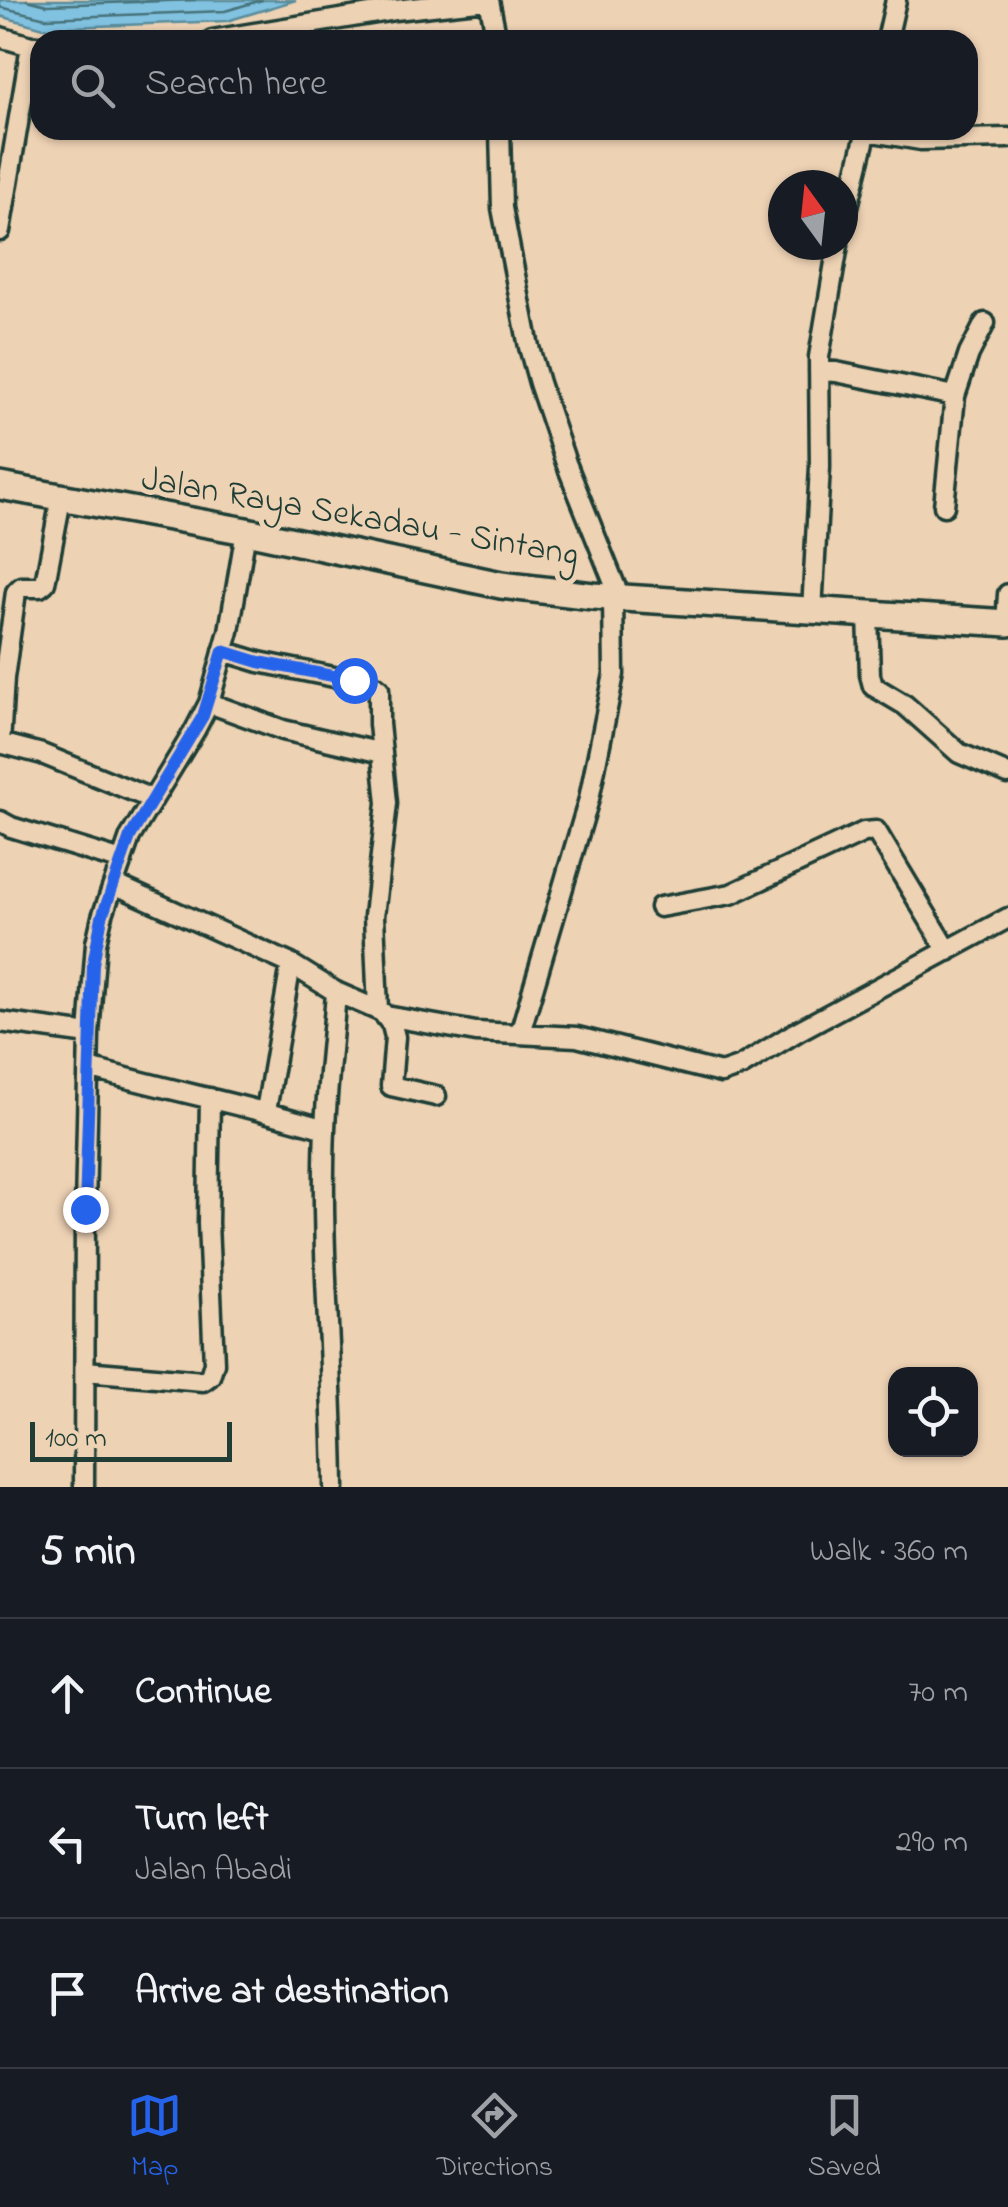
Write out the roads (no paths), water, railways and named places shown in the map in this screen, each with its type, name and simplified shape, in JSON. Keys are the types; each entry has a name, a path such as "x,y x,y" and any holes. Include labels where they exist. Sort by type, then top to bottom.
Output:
{"highway":[{"name":"Jalan Raya Sekadau - Sintang","path":"0,486 246,531 500,585 617,597 1007,623"}],"street":[{"path":"273,30 488,0 495,30"},
{"path":"889,30 896,0"},
{"path":"0,38 30,45"},
{"path":"0,230 30,77"},
{"path":"978,139 1008,138"},
{"path":"500,140 502,208 538,384 617,597 614,674 590,799 520,1034"},
{"path":"857,170 865,140"},
{"path":"812,610 820,454 818,371 835,260"},
{"path":"944,506 954,396 968,354 986,323"},
{"path":"818,371 954,396"},
{"path":"61,499 44,583 22,586 16,592 0,744 42,754 152,799"},
{"path":"84,1487 85,1209 89,1034 96,943 130,837 208,703 223,651 246,531"},
{"path":"1007,623 1008,594"},
{"path":"868,614 873,686 905,704 960,754 1008,774"},
{"path":"223,651 377,686 388,803 374,916 382,1013 395,1036 391,1086 436,1096"},
{"path":"208,703 283,730 382,753"},
{"path":"0,821 122,861"},
{"path":"660,907 732,894 864,832 876,831 948,951"},
{"path":"114,884 290,964 336,992 382,1013 476,1032 577,1037 722,1073 1008,918"},
{"path":"266,1110 290,964"},
{"path":"334,1487 334,1405 326,1295 325,1129 336,992"},
{"path":"0,1022 89,1034"},
{"path":"89,1068 266,1110 325,1129"},
{"path":"85,1371 203,1381 210,1376 214,1362 208,1223 210,1098"}],"water":[{"path":"0,0 296,0 227,21 44,28 0,16"}]}
